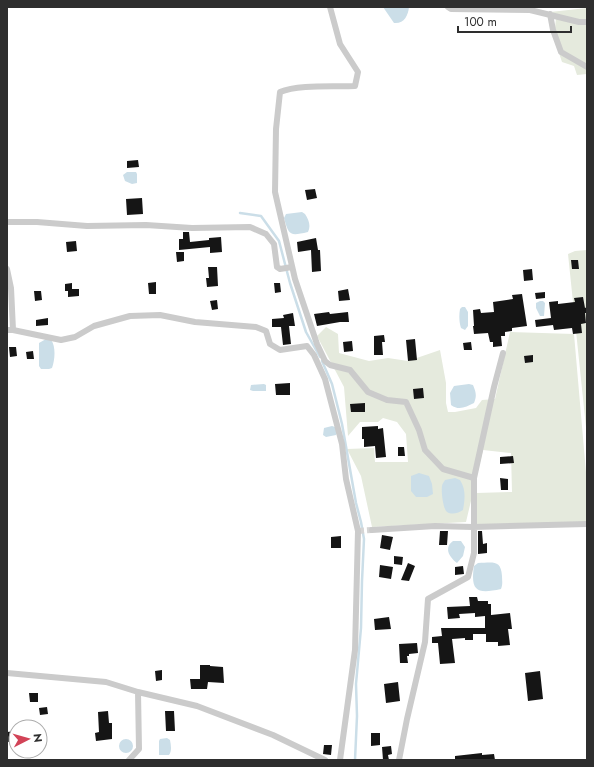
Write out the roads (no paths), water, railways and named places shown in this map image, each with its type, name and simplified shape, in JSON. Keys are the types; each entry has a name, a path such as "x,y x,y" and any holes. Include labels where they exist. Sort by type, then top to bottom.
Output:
{"street":[{"path":"330,7 340,44 358,72 355,86 298,87 280,92 276,129 275,192 292,267 317,344 325,361 330,365 350,370 368,392 387,400 406,402 420,430 425,450 443,469 474,478"},
{"path":"448,7 451,9 530,10 579,22 587,22"},
{"path":"550,14 553,30 561,52 587,67"},
{"path":"7,222 38,222 87,226 146,225 192,228 250,227 266,234 274,244 277,267 280,269 292,267"},
{"path":"7,269 11,288 10,330 61,340 75,337 94,326 130,316 160,315 195,322 256,327 266,331 270,344 280,350 307,346 314,355 325,379 342,444 346,479 358,530 355,650 340,760"},
{"path":"399,760 425,642 428,598 468,577 474,553 474,478 492,394 503,353"},
{"path":"372,530 435,526 473,527 587,524"},
{"path":"7,673 106,682 138,692 197,706 273,735 325,760"},
{"path":"129,760 139,749 138,692"}],"water":[{"path":"383,7 409,7 405,19 394,23"},
{"path":"127,172 136,172 137,183 132,184 125,181 123,175"},
{"path":"302,212 305,214 308,221 308,232 297,234 291,233 287,228 284,218 286,214"},
{"path":"540,301 545,303 544,316 540,316 536,308 536,303"},
{"path":"465,307 468,312 468,326 465,330 461,328 459,316 460,309"},
{"path":"46,339 51,340 53,343 54,361 52,368 41,369 39,366 39,343"},
{"path":"469,384 473,385 475,392 476,398 474,403 460,408 451,405 450,393 454,386"},
{"path":"251,385 266,385 266,391 250,390"},
{"path":"332,426 335,427 337,433 336,435 326,437 323,435 324,428"},
{"path":"419,473 429,476 432,484 433,494 427,497 416,497 411,491 411,476"},
{"path":"455,478 460,480 462,483 464,502 463,510 457,513 451,513 447,512 444,507 442,486 445,480"},
{"path":"453,541 461,541 465,547 463,556 457,563 450,556 448,550 448,547"},
{"path":"478,563 498,564 502,576 501,589 481,591 477,589 473,581 473,575 474,566"},
{"path":"167,738 170,740 170,753 169,755 159,755 159,741 160,739"},
{"path":"126,739 131,741 133,746 131,751 126,753 121,751 119,746 121,741"}],"waterway":[{"path":"240,213 261,216 279,241 290,283 306,332 320,357"},
{"path":"322,361 332,384 342,424 364,539 361,628 356,684 357,716 355,760"}],"tunnel":[{"path":"358,531 372,530"}]}
